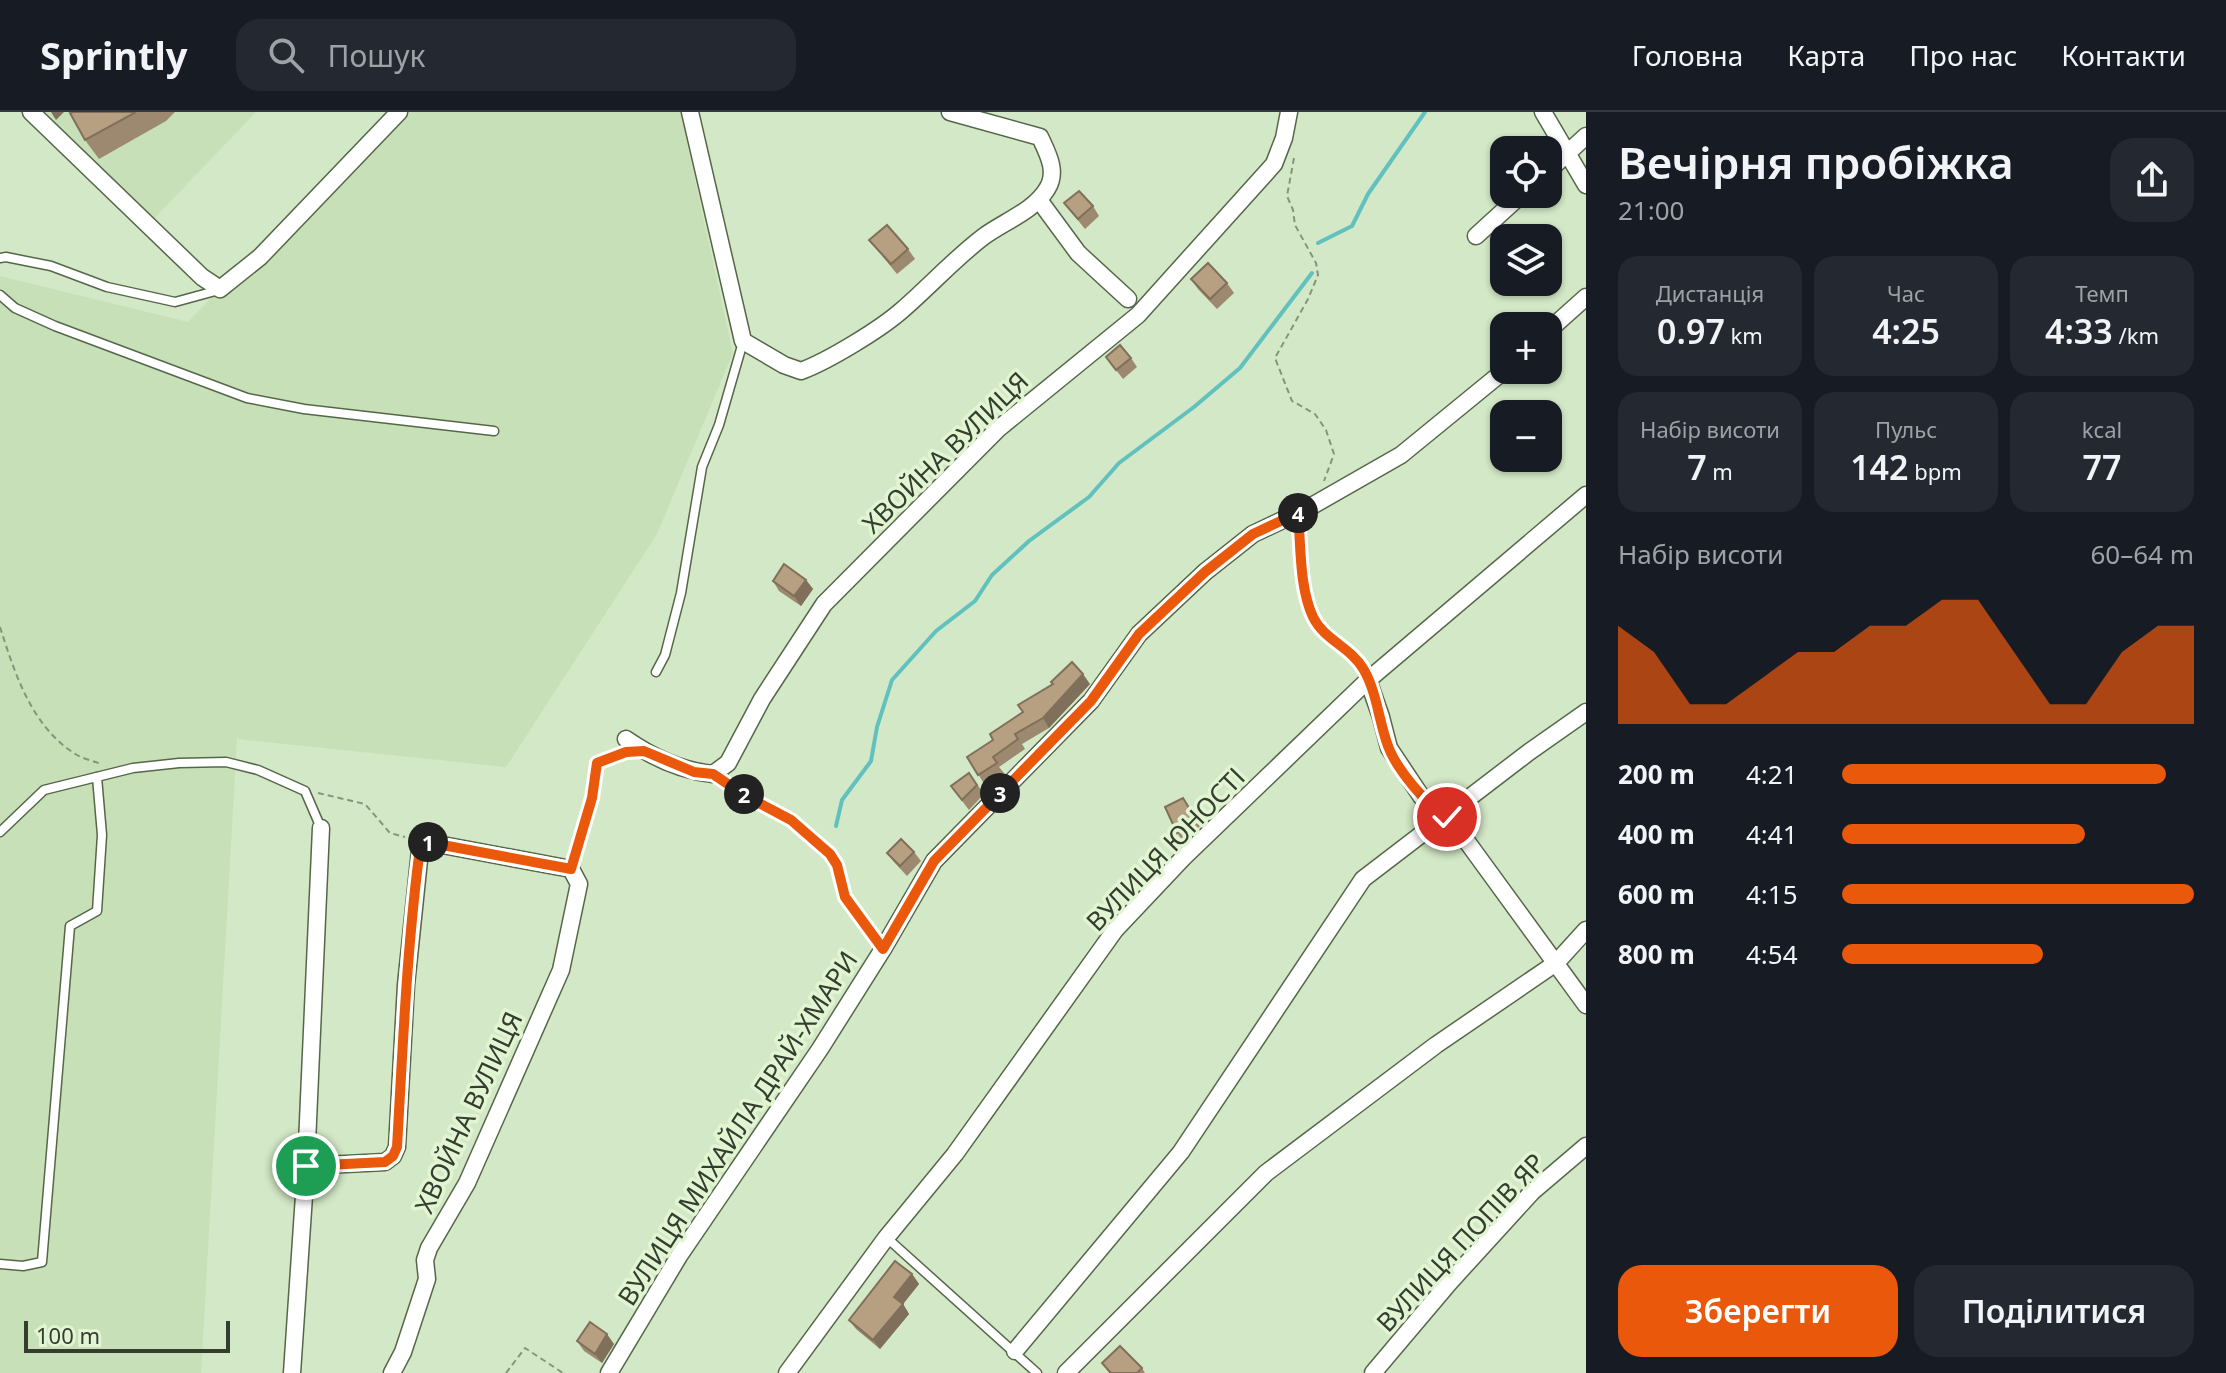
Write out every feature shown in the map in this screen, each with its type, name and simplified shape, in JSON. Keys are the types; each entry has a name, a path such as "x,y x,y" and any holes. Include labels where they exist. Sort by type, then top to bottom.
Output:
{"street":[{"path":"31,112 202,277 220,289 260,257 399,112"},
{"path":"690,112 743,341 784,365 801,371 817,365 900,312 936,276 984,237 1039,200 1049,186 1052,173 1050,157 1040,137 950,112"},
{"name":"ХВОЙНА ВУЛИЦЯ","path":"713,774 728,763 762,699 824,604 998,429 1138,315 1274,164 1284,138 1289,112"},
{"path":"1543,112 1586,185"},
{"path":"1562,158 1586,136"},
{"path":"1039,200 1078,253 1128,299"},
{"path":"1476,236 1507,208"},
{"path":"1562,318 1586,297"},
{"name":"ВУЛИЦЯ МИХАЙЛА ДРАЙ-ХМАРИ","path":"609,1373 679,1256 754,1149 883,949 934,861 1091,701 1139,634 1205,572 1253,534 1298,513 1401,455 1490,382"},
{"name":"ВУЛИЦЯ ЮНОСТІ","path":"787,1373 886,1238 955,1154 1115,930 1183,858 1368,680 1586,495"},
{"path":"1368,680 1389,748 1421,796 1432,809 1447,817 1586,1005"},
{"path":"1015,1351 1181,1152 1363,879 1586,712"},
{"path":"626,739 644,751 694,772 713,774"},
{"path":"292,1373 306,1166 321,828"},
{"path":"306,1166 385,1162 393,1156 397,1147 408,957 421,841 571,869"},
{"name":"ХВОЙНА ВУЛИЦЯ","path":"392,1373 403,1352 427,1279 425,1260 429,1248 467,1183 561,970 579,884 571,869"},
{"path":"1066,1373 1266,1173 1436,1045 1556,963 1586,930"},
{"name":"ВУЛИЦЯ ПОПІВ ЯР","path":"1373,1373 1532,1192 1586,1146"}],"lane":[{"path":"0,258 51,266 107,287 175,302 220,289"},
{"path":"0,295 15,308 55,326 247,398 304,409 494,431"},
{"path":"656,672 665,655 681,593 702,467 719,425 743,341"},
{"path":"1298,513 1307,592 1313,616 1325,635 1344,646 1364,669 1368,680"},
{"path":"0,832 44,790 179,763 226,762 258,770 305,791 321,828"},
{"path":"0,1264 23,1266 42,1262 70,926 97,911 102,835 97,777"},
{"path":"886,1238 1037,1373"}],"path":[{"path":"1284,138 1294,158 1287,196 1295,225 1316,263 1318,275 1275,358 1292,401 1315,414 1326,430 1334,454 1319,501"},
{"path":"0,627 29,703 48,730 77,755 104,765"},
{"path":"571,869 592,798 597,763 626,752 644,751"},
{"path":"713,774 791,820 830,854 837,865 845,897 883,949"},
{"path":"305,791 365,804 390,833 421,841"},
{"path":"506,1373 525,1348 563,1373"}],"shaded area":[{"path":"20,112 256,112 144,229"},
{"path":"391,112 680,112 733,353 657,534 506,767 237,739 201,1373 0,1373 0,276 188,322"}],"building":[{"path":"136,112 85,140 70,113"},
{"path":"1079,191 1093,206 1078,219 1064,203"},
{"path":"887,225 908,249 891,264 869,240"},
{"path":"1208,263 1227,283 1210,299 1191,279"},
{"path":"1120,345 1131,358 1116,370 1106,357"},
{"path":"784,564 806,580 794,596 773,581"},
{"path":"1072,662 1083,674 1043,718 1015,734 1018,739 993,757 997,763 978,775 967,757 993,740 990,734 1023,712 1018,705 1053,684 1051,682"},
{"path":"969,773 977,785 962,800 951,786"},
{"path":"1183,798 1194,816 1177,833 1165,807"},
{"path":"901,839 914,852 900,866 887,853"},
{"path":"895,1261 912,1274 894,1297 903,1304 873,1340 849,1320"},
{"path":"590,1322 607,1334 595,1354 577,1341"},
{"path":"1120,1346 1142,1368 1137,1373 1111,1373 1102,1363"}],"waterway":[{"path":"1318,243 1352,226 1368,194 1425,112"},
{"path":"836,826 842,800 871,761 877,727 892,680 936,631 975,601 992,575 1029,541 1089,497 1119,463 1240,368 1312,273"}],"route":[{"path":"306,1166 385,1162 393,1156 397,1147 406,985 421,841 571,869 592,798 597,763 626,752 644,751 694,772 713,774 791,820 830,854 837,865 845,897 883,949 934,861 1091,701 1139,634 1205,572 1253,534 1298,513 1307,592 1313,616 1325,635 1344,646 1364,669 1389,748 1421,796 1432,809 1447,817"}]}
